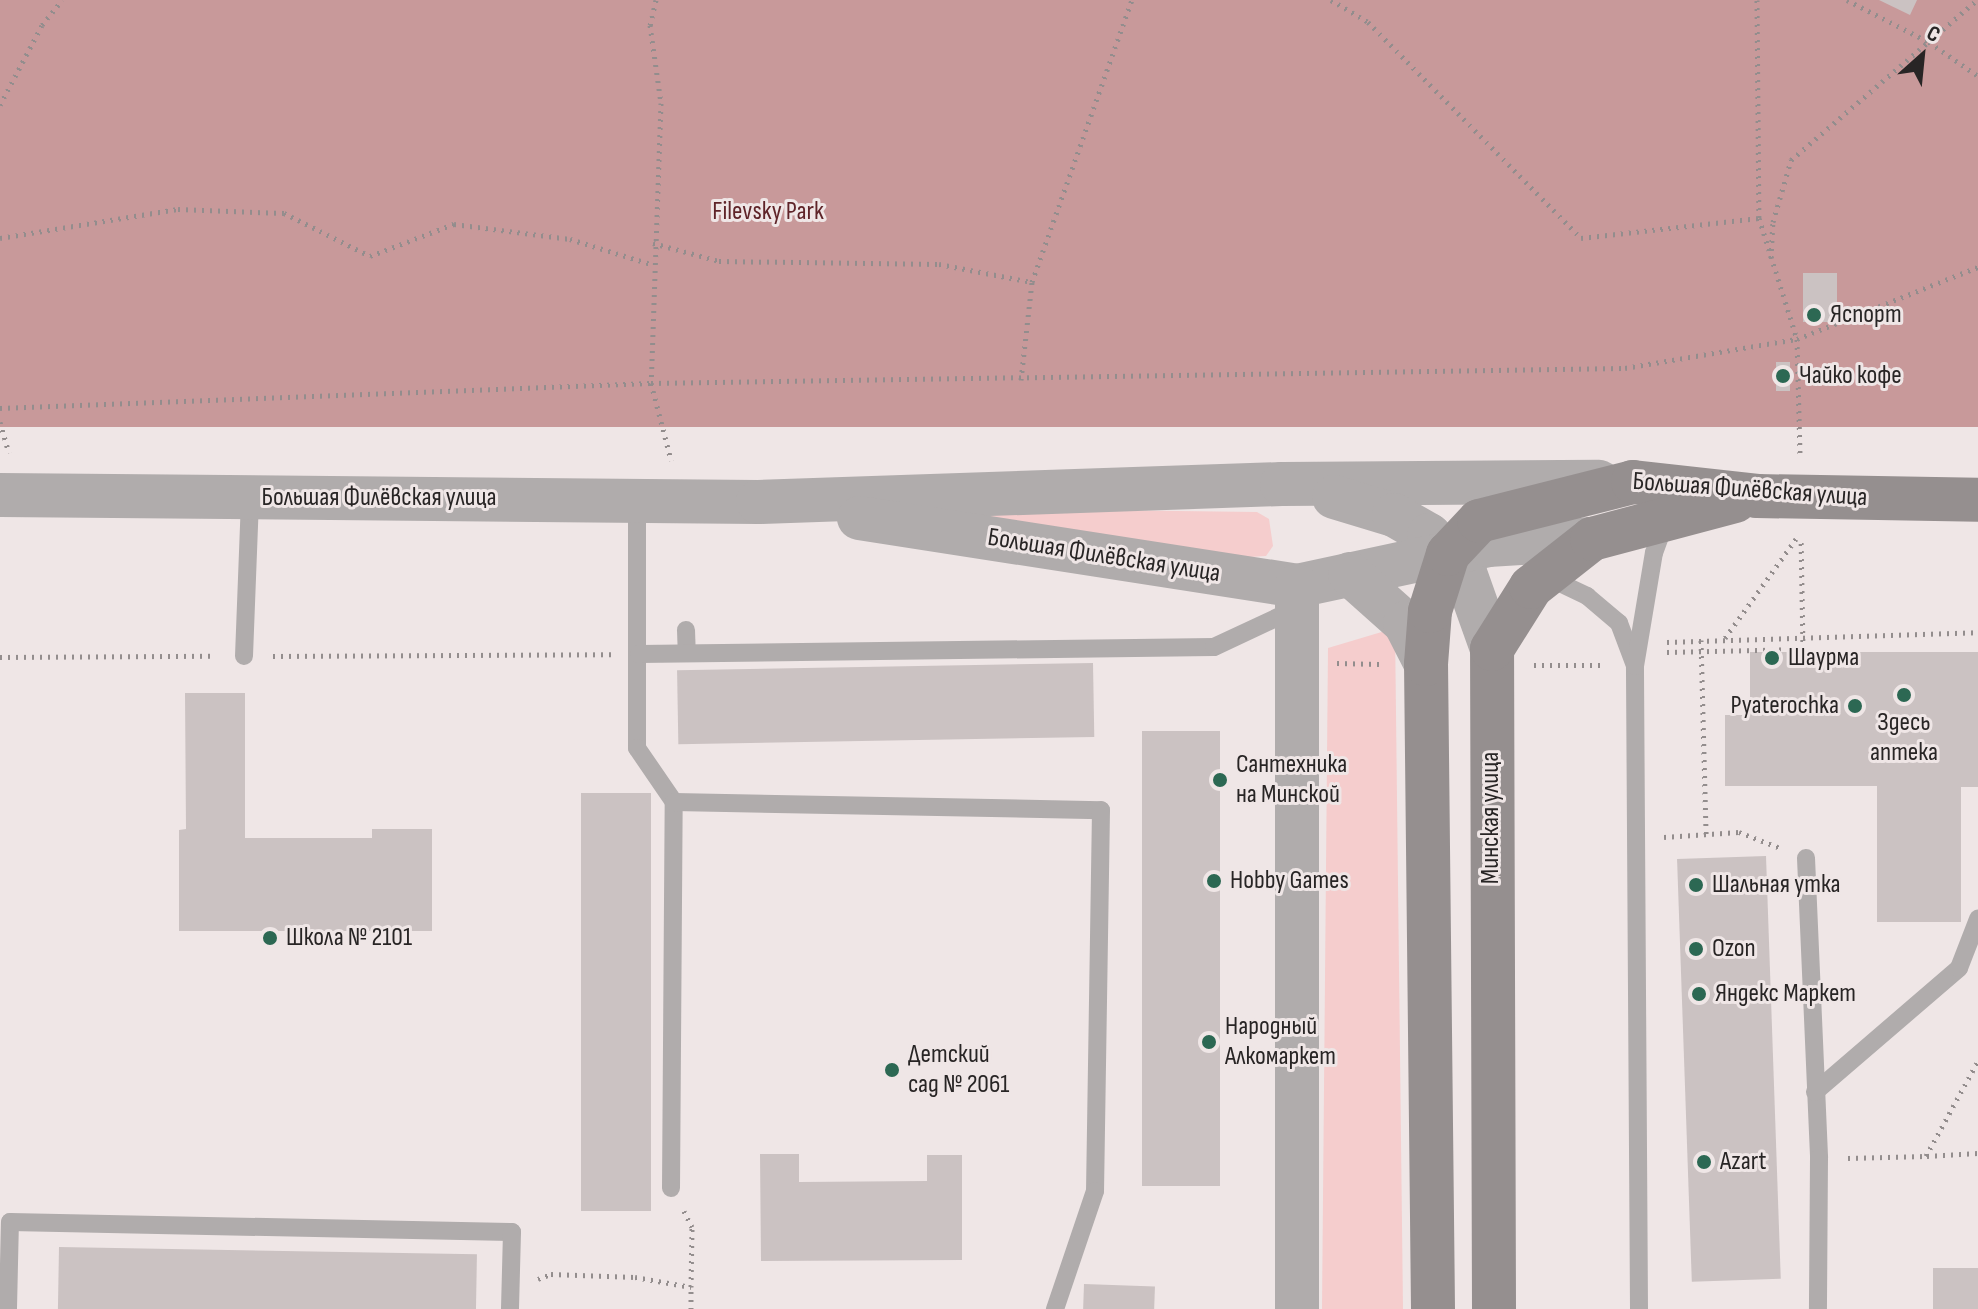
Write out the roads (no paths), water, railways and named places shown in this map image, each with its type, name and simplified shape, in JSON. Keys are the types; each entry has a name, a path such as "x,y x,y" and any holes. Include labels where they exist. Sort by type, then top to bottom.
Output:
{"main road":[{"name":"Большая Филёвская улица","path":"1633,482 1757,496 1978,500"},
{"path":"1433,1309 1410,664 1448,554 1479,521 1633,482"},
{"name":"Минская улица","path":"1494,1309 1492,649 1511,612 1543,575 1592,539 1757,496"}],"street":[{"name":"Большая Филёвская улица","path":"0,495 758,502 1282,484 1633,482"},
{"name":"Большая Филёвская улица","path":"1282,484 1394,515 1429,535 1448,554 1472,587 1492,649"},
{"name":"Большая Филёвская улица","path":"758,502 1298,597 1350,574 1488,545 1592,539"},
{"path":"1350,574 1405,623 1410,664"},
{"path":"1297,1309 1298,597"}],"lane":[{"path":"244,656 250,497"},
{"path":"637,500 637,748 674,802 671,1188"},
{"path":"1639,1309 1635,666 1654,553 1668,517"},
{"path":"1543,575 1587,596 1619,623 1635,666"},
{"path":"639,654 1214,647 1298,597"},
{"path":"686,630 687,653"},
{"path":"674,802 1101,810 1095,1191 1055,1309"},
{"path":"1806,858 1819,1158 1818,1309"},
{"path":"1815,1092 1959,968 1978,919"},
{"path":"0,1308 8,1308 10,1222 512,1232 510,1309"}],"place":[{"name":"Яспорт","path":"1814,315"},
{"name":"Чайко кофе","path":"1783,376"},
{"name":"Шаурма","path":"1772,658"},
{"name":"Здесь аптека","path":"1904,695"},
{"name":"Pyaterochka","path":"1855,706"},
{"name":"Сантехника на Минской","path":"1220,780"},
{"name":"Hobby Games","path":"1214,881"},
{"name":"Шальная утка","path":"1696,885"},
{"name":"Школа № 2101","path":"270,938"},
{"name":"Ozon","path":"1696,949"},
{"name":"Яндекс Маркет","path":"1699,994"},
{"name":"Народный Алкомаркет","path":"1209,1042"},
{"name":"Детский сад № 2061","path":"892,1070"},
{"name":"Azart","path":"1704,1162"}],"park label":[{"name":"Filevsky Park","path":"768,212"}]}
